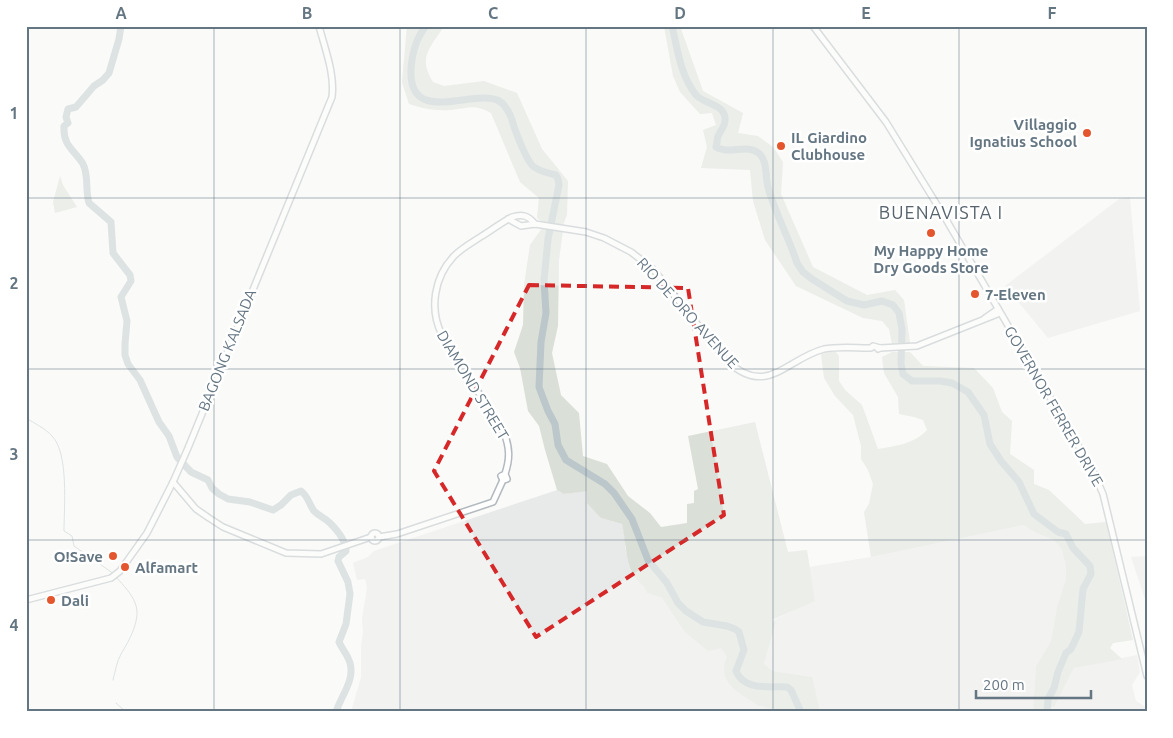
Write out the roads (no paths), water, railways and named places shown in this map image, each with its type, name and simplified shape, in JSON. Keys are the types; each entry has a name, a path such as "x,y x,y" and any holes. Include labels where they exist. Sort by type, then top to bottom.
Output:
{"street":[{"name":"BAGONG KALSADA","path":"26,600 115,576 147,534 180,466 332,97 334,88 319,26"},
{"name":"GOVERNOR FERRER DRIVE","path":"814,26 886,122 944,216 1098,482 1116,546 1147,676"},
{"name":"RIO DE ORO AVENUE","path":"508,219 523,216 530,219 534,224"},
{"name":"RIO DE ORO AVENUE","path":"508,219 521,226 534,224 586,232 618,244 644,260 727,361 738,370 750,376 762,377 775,374 823,350 831,348 871,348 875,346 892,348 928,343 999,311"},
{"name":"DIAMOND STREET","path":"173,482 196,508 209,518 286,553 318,554 371,537 372,534 376,533 379,537 393,535 493,502 503,480 501,476 505,474 509,450 504,433 447,345 438,327 434,301 439,279 449,262 466,246 508,219"}],"waterway":[{"path":"121,26 109,73 94,86 76,107 68,109 66,117 68,123 64,126 64,133 67,143 85,168 89,203 111,222 113,253 130,275 131,281 121,297 127,321 125,355 128,364 140,380 159,422 169,436 177,457 191,472 208,480 212,488 228,499 250,502 273,510 291,495 301,491 314,511 330,523 341,536 346,551 339,557 338,561 348,582 350,594 346,624 339,642 349,660 351,676 336,712"},
{"path":"426,26 415,46 411,69 413,87 421,97 433,102 478,98 492,99 502,103 510,114 528,160 534,167 556,175 558,179 559,185 548,239 544,280 546,313 541,342 539,387 555,424 558,445 566,460 605,484 614,493 632,519 648,560 667,583 678,603 686,611 703,622 727,626 739,632 744,650 736,671 740,677 751,685 787,687 791,690 801,712"},
{"path":"672,26 686,79 696,95 724,113 725,123 718,136 716,147 726,150 747,149 761,155 765,163 768,187 774,206 797,263 803,272 847,301 864,305 882,301 893,305 899,313 902,329 901,364 903,374 912,381 952,383 968,392 984,415 990,444 1001,461 1019,482 1034,514 1058,532 1066,534 1073,548 1090,566 1091,574 1083,589 1079,632 1071,649 1066,653 1058,672 1054,688 1048,699 1047,712"},
{"path":"26,418 52,436 61,455 65,495 64,531 72,536 74,546 114,574"},
{"path":"113,680 118,660 131,636 137,615 134,600 117,578"},
{"path":"116,703 126,712"}],"place":[{"name":"Villaggio Ignatius School","path":"1087,133"},
{"name":"IL Giardino Clubhouse","path":"781,146"},
{"name":"My Happy Home Dry Goods Store","path":"931,233"},
{"name":"7-Eleven","path":"975,294"},
{"name":"O!Save","path":"113,556"},
{"name":"Alfamart","path":"125,567"},
{"name":"Dali","path":"51,600"}],"district":[{"name":"BUENAVISTA I","path":"941,212"}]}
